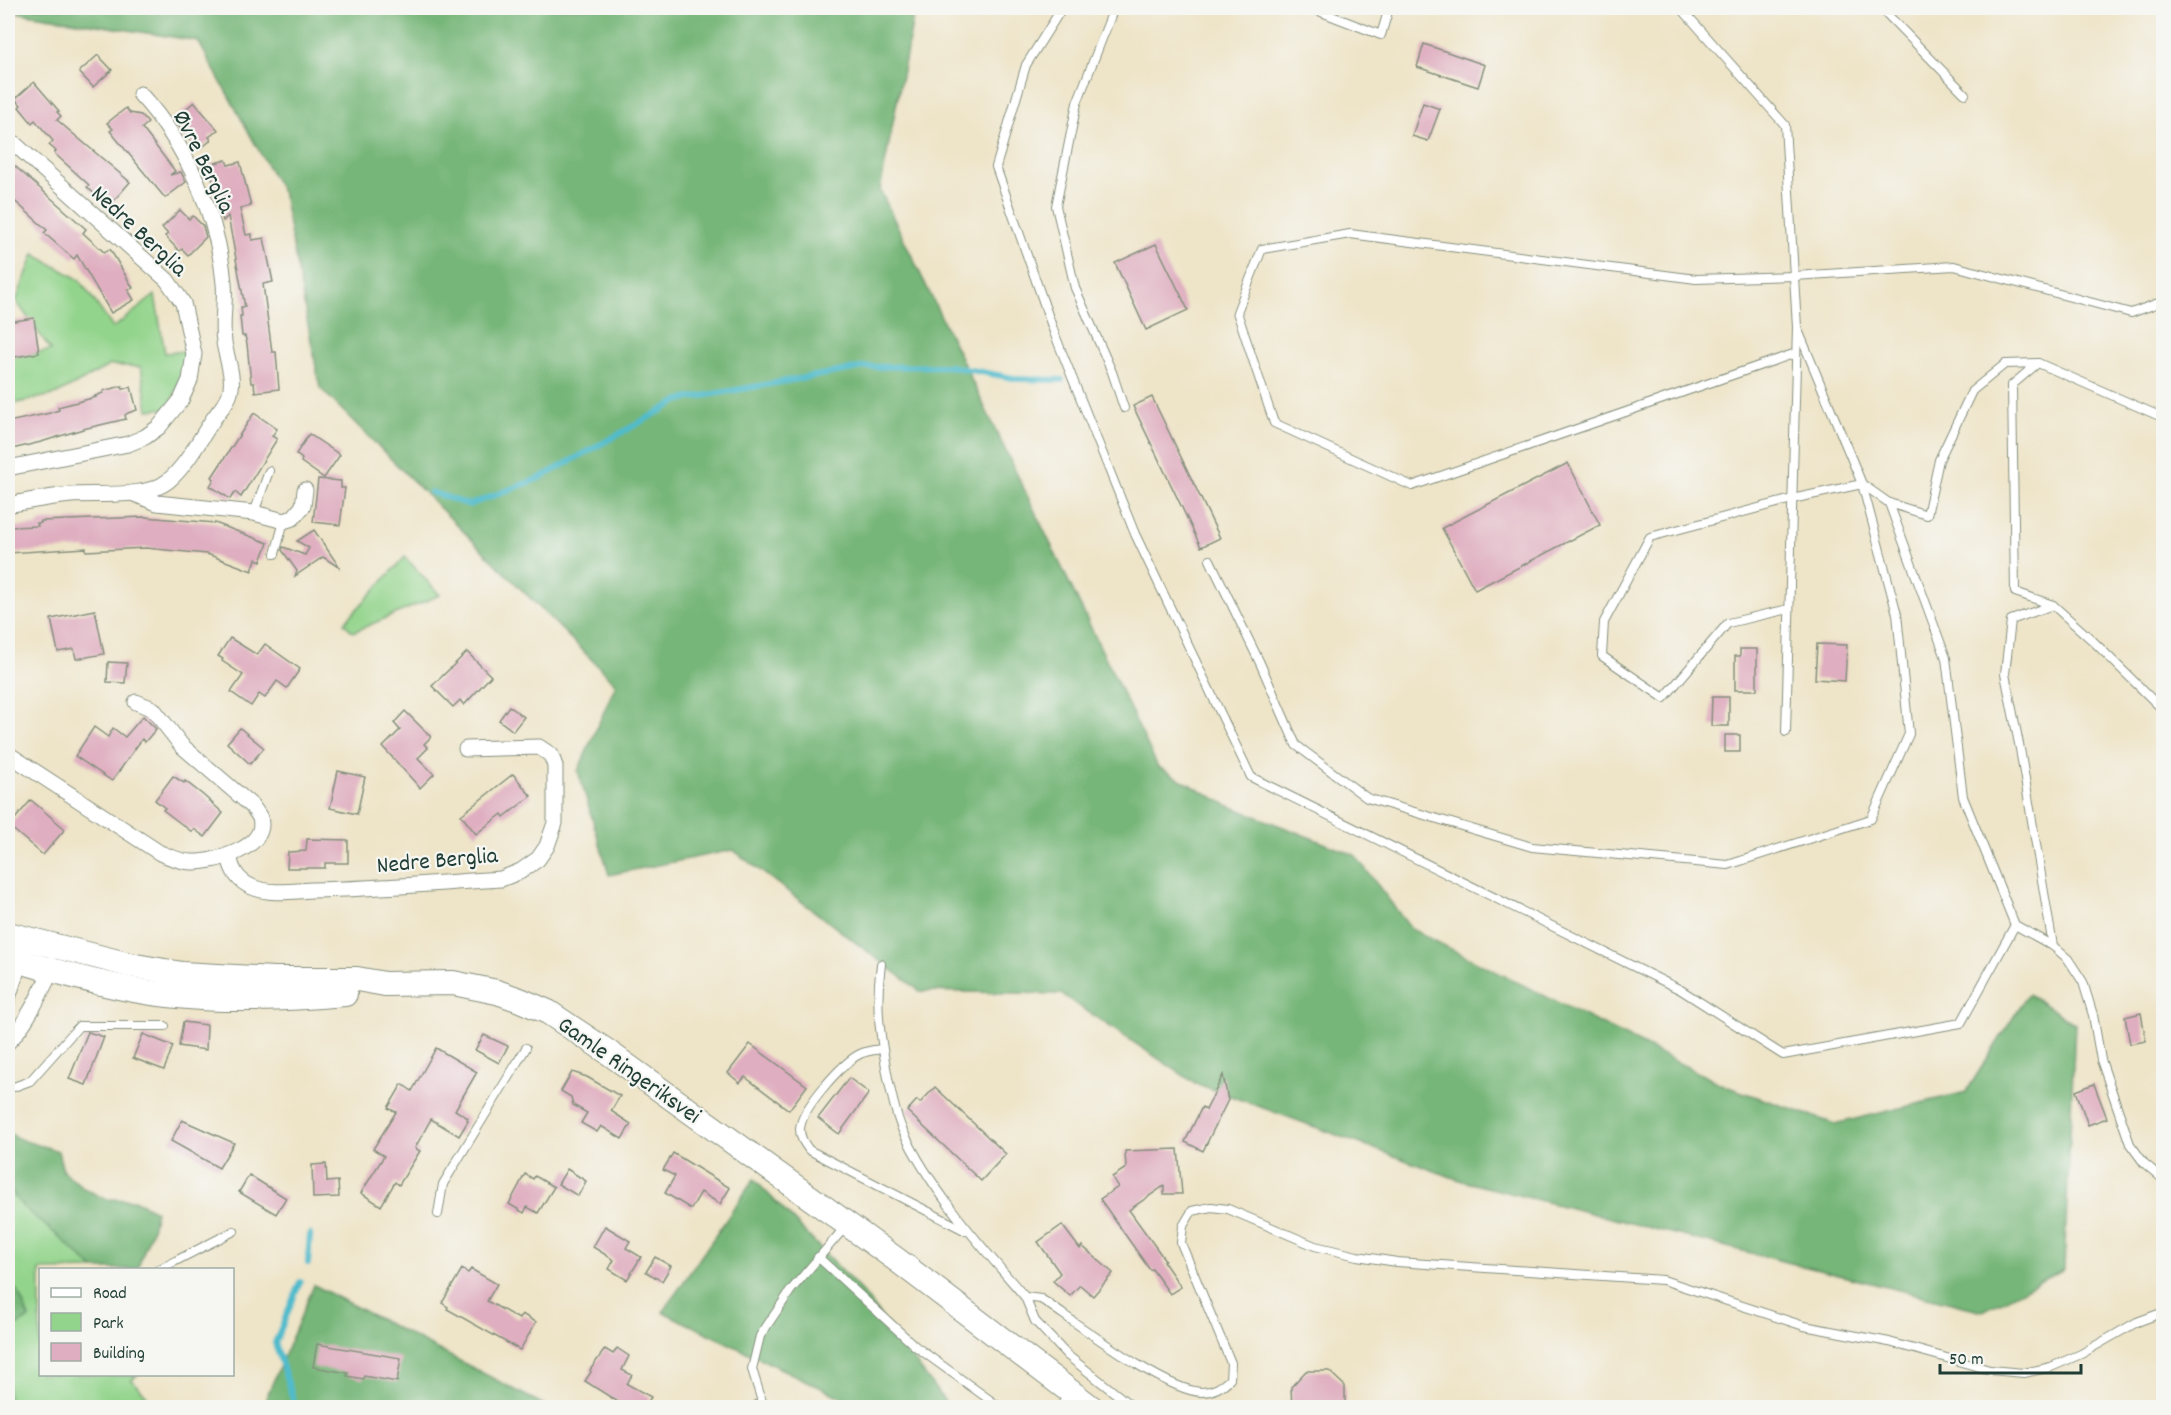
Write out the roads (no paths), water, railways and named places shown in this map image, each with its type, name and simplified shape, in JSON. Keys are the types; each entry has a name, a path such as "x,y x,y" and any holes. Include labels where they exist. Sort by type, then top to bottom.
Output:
{"main road":[{"name":"Gamle Ringeriksvei","path":"8,934 130,965 182,974 274,980 357,979 385,984 430,982 472,986 520,1000 548,1012 605,1050 848,1224 1065,1400 1092,1407"},
{"name":"Gamle Ringeriksvei","path":"14,960 96,981 166,995 236,1000 359,992 385,984"}],"street":[{"name":"Øvre Berglia","path":"8,505 70,495 132,493 153,489 174,475 230,395 231,378 224,340 225,285 216,234 200,190 180,150 156,111 140,94"},
{"name":"Nedre Berglia","path":"8,138 166,280 183,303 194,354 190,380 181,400 159,427 145,437 128,444 94,452 8,468"},
{"path":"284,521 293,518 303,506 305,490"},
{"name":"Øvre Berglia","path":"132,493 157,502 254,513 284,521"},
{"path":"8,754 160,853 190,862 210,862 229,856 255,839 260,818 252,806 182,746 153,709 136,702"},
{"name":"Nedre Berglia","path":"229,856 232,869 240,881 253,888 268,891 326,890 501,879 521,871 538,859 547,846 555,823 555,766 551,754 539,747 466,748"},
{"path":"8,998 14,960 42,943 52,969 38,998 15,1035 8,1042"}],"lane":[{"path":"1062,8 1026,65 996,167 1055,335 1135,534 1251,777 1681,990 1783,1055 1961,1023 2015,926"},
{"path":"1114,8 1077,103 1056,206 1075,288 1112,372 1124,408"},
{"path":"1311,8 1381,35 1389,8"},
{"path":"1682,8 1785,125 1797,327 1786,732"},
{"path":"1881,8 1965,94"},
{"path":"1796,353 1412,486 1274,423 1237,312 1262,249 1350,234 1696,279 1794,276 1954,266 2132,313 2163,301"},
{"path":"1210,560 1260,663 1296,745 1367,798 1532,847 1728,865 1870,819 1909,734 1897,614 1862,484 1797,327"},
{"path":"1789,609 1728,624 1664,698 1602,656 1604,622 1650,537 1792,499 1862,484 1889,503 1927,515 1939,460 1972,391 2005,364 2038,363 2163,418"},
{"path":"2038,363 2012,385 2015,592 2053,605 2093,641 2163,711"},
{"path":"254,513 269,471"},
{"path":"1889,503 1946,658 1963,797 2015,926 2053,946 2068,959 2083,982 2101,1060 2130,1144 2144,1163 2163,1180"},
{"path":"275,554 284,521"},
{"path":"2053,605 2011,620 2005,674 2020,748 2053,946"},
{"path":"881,964 877,994 878,1018 893,1102 902,1128 932,1178 969,1232 1026,1296 1035,1321 1067,1355 1134,1407"},
{"path":"8,1089 30,1081 79,1026 165,1026"},
{"path":"438,1214 443,1184 526,1048"},
{"path":"882,1049 861,1053 841,1068 805,1112 800,1126 801,1138 808,1150 969,1232"},
{"path":"1026,1296 1041,1299 1137,1365 1182,1388 1201,1392 1220,1389 1230,1378 1231,1363 1181,1243 1183,1226 1192,1211 1211,1207 1228,1209 1315,1246 1357,1256 1397,1262 1663,1280 1804,1326 1889,1342 1990,1370 2024,1373 2051,1367 2081,1354 2137,1322 2163,1312"},
{"path":"753,1407 762,1405 752,1369 759,1336 791,1290 848,1224"},
{"path":"160,1268 234,1231"},
{"path":"818,1257 915,1346 1001,1407"}],"waterway":[{"path":"431,492 469,505 540,478 680,400 865,367 949,366 1019,379 1062,380"},
{"path":"308,1263 310,1234"},
{"path":"296,1408 275,1343 300,1282"}]}
